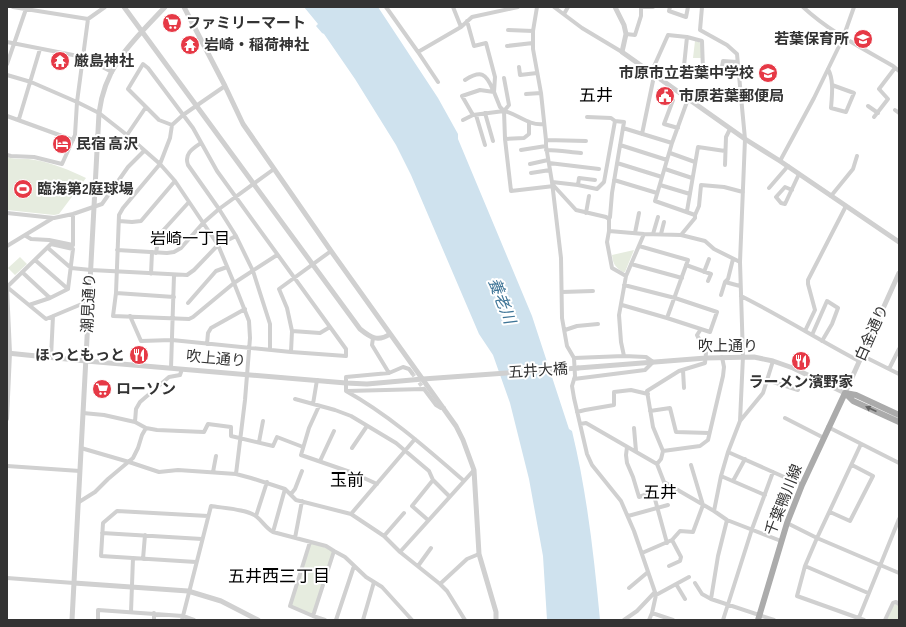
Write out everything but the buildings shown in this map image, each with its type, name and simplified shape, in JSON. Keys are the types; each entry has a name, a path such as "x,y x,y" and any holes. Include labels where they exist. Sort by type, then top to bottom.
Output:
{"main road":[{"name":"吹上通り","path":"845,393 856,395 899,414"},
{"name":"吹上通り","path":"845,393 853,401 899,422"},
{"name":"千葉鴨川線","path":"758,618 781,541 802,484 845,393"}],"street":[{"path":"13,7 88,19 105,7"},
{"path":"124,7 360,329 373,338 385,338 390,334"},
{"name":"潮見通り","path":"72,620 101,98 119,59 142,31 165,7"},
{"path":"184,7 243,124 331,251 456,426 474,470 479,554 496,612 496,620"},
{"path":"386,7 438,82"},
{"path":"453,7 460,27"},
{"path":"492,7 492,13"},
{"path":"418,52 460,27 472,17 518,7"},
{"path":"537,7 533,31 533,43 541,93 546,148 552,184 560,258 562,318 567,346 574,358 575,376 572,386 587,454 592,465 621,501 642,553 655,594 652,613 649,620"},
{"path":"554,7 582,28 622,52 652,75 730,129 788,166 899,242"},
{"path":"564,14 568,7"},
{"path":"615,7 624,25 626,34 622,52"},
{"path":"626,34 635,35 641,16 641,7 652,7"},
{"path":"670,7 669,11 686,17 688,7"},
{"path":"702,7 700,30 727,45 737,54 745,139 740,262 743,356 740,421 728,452 721,476 714,511"},
{"path":"803,7 818,21 843,38 897,70 879,89 888,99 876,115 868,106"},
{"path":"780,161 843,38 854,7"},
{"path":"7,64 26,9"},
{"path":"7,155 34,157 62,164 75,135 77,102 88,19"},
{"path":"467,21 474,46 486,43 495,77 494,92"},
{"path":"508,30 533,31"},
{"path":"642,134 652,75 668,35 702,41 703,71"},
{"path":"686,37 684,66 703,71 738,74"},
{"path":"7,42 83,57 112,72"},
{"path":"507,46 533,43"},
{"path":"19,119 40,49"},
{"path":"721,73 723,61 737,62"},
{"path":"130,316 141,341 172,340 346,356 346,349 217,171 201,142 183,115 148,68 143,64 128,89 159,120 172,125"},
{"path":"519,68 520,75 537,73"},
{"path":"828,69 832,76 831,108 846,112 854,93 832,85"},
{"path":"465,80 479,74 483,74 487,77 500,107 504,111 529,123 537,125 544,124"},
{"path":"7,75 31,82 77,102 99,113 127,135 160,164 175,181 218,245 249,321 250,338 236,474"},
{"path":"504,78 509,105 504,111 505,139 511,191 552,184 578,185 597,189 604,182 615,121"},
{"path":"225,86 183,115 172,125 170,138 160,164 123,208 119,215 116,293 113,316 184,320 193,317 234,283 277,255"},
{"path":"485,145 475,115 462,96 480,90 494,92"},
{"path":"526,94 541,93"},
{"path":"688,99 672,143 655,200 696,215"},
{"path":"674,100 664,124 678,128"},
{"path":"127,135 146,107"},
{"path":"895,110 899,113"},
{"path":"463,120 475,115 504,111"},
{"path":"486,113 493,141"},
{"path":"7,116 19,119 73,140"},
{"path":"587,117 611,118 615,121 624,122 614,180 607,242 612,268 626,276"},
{"path":"505,139 524,138 529,134 529,123"},
{"path":"623,128 672,143"},
{"path":"725,165 726,137 730,129"},
{"path":"546,140 586,141"},
{"path":"201,142 192,149 187,155 186,160 188,165 220,209 236,236 253,271 270,324 270,350"},
{"path":"620,145 667,160"},
{"path":"687,211 698,147 725,151"},
{"path":"521,150 546,148 582,153"},
{"path":"7,213 54,218 73,214 102,204 128,167 144,151"},
{"path":"670,153 695,162"},
{"path":"831,196 853,169 857,156"},
{"path":"530,164 548,162 599,169"},
{"path":"617,163 662,177"},
{"path":"769,188 788,166"},
{"path":"665,169 692,178"},
{"path":"117,250 154,253 174,252 181,248 203,224 220,209 274,170"},
{"path":"531,173 550,170"},
{"path":"792,190 799,174"},
{"path":"578,185 579,178 595,180"},
{"path":"614,180 657,193"},
{"path":"119,221 141,221 175,181"},
{"path":"552,184 576,210 599,215 609,219"},
{"path":"660,185 690,194"},
{"path":"681,235 695,218 701,185 724,187 743,192"},
{"path":"586,213 589,196"},
{"path":"151,274 154,253 159,235 189,202"},
{"path":"805,331 815,310 808,280 846,206"},
{"path":"635,233 639,213"},
{"path":"26,236 30,239 49,240 73,245 73,214"},
{"path":"653,234 658,217"},
{"path":"7,246 54,218"},
{"path":"661,234 664,222"},
{"path":"609,230 644,234 681,235 705,241 714,249 740,262"},
{"path":"624,356 621,342 620,315 624,285 626,276 644,234"},
{"path":"48,248 71,268 116,272 187,275 194,270 218,245 236,236"},
{"path":"7,419 9,353 7,287 51,244 73,249 68,289"},
{"path":"639,246 688,260 667,318"},
{"path":"291,352 292,331 287,308 279,290 331,251"},
{"path":"721,295 725,282 728,279 733,258"},
{"path":"704,272 709,259"},
{"path":"35,260 68,289"},
{"path":"631,264 682,278"},
{"path":"686,265 711,274 708,281"},
{"path":"188,303 216,271 227,266"},
{"path":"22,272 50,298"},
{"name":"白金通り","path":"845,393 899,273"},
{"path":"171,368 174,275"},
{"path":"725,282 740,286"},
{"path":"622,305 710,332 717,312 675,298 624,285"},
{"path":"7,287 46,319 89,301"},
{"path":"29,305 50,298 68,289"},
{"path":"562,292 593,292"},
{"path":"116,293 174,297"},
{"path":"741,296 776,314 822,341 899,374"},
{"path":"812,335 827,301 838,308 832,324 822,341"},
{"path":"207,344 208,333 211,328 245,309"},
{"path":"51,357 53,316"},
{"path":"565,330 577,326 598,324"},
{"path":"292,331 320,333 330,327"},
{"path":"657,464 661,459 663,451 653,427 647,391 683,370 705,363 706,353 698,335 701,329"},
{"path":"373,338 372,345 389,372"},
{"path":"889,369 899,349"},
{"name":"吹上通り","path":"9,353 346,383 380,383 423,379"},
{"path":"574,358 624,356 646,357 653,362 645,370 574,379"},
{"path":"663,451 700,446 708,440 723,376 724,367 722,357"},
{"name":"吹上通り","path":"653,362 722,357 754,357 773,361 793,368 845,393"},
{"path":"740,421 763,394 773,361"},
{"name":"五井大橋","path":"423,379 653,362"},
{"path":"346,391 346,377 389,372 406,367 412,373"},
{"path":"135,422 136,409 140,402 169,378 180,375 182,369"},
{"path":"683,370 684,388"},
{"path":"313,404 317,380"},
{"path":"767,380 798,390"},
{"path":"346,391 424,389 436,405 444,408"},
{"path":"577,412 614,405 614,392 631,390 648,394"},
{"path":"346,391 363,400 398,424 463,480"},
{"path":"295,399 351,416 396,443 429,471 434,480 449,496"},
{"path":"319,406 309,428 301,454 377,484"},
{"path":"650,411 670,408 676,432 709,433"},
{"path":"83,413 104,415 135,422 146,428 157,430 204,432 208,424 231,427 231,436 273,446 277,437 303,447"},
{"path":"785,418 824,438"},
{"path":"259,442 263,421"},
{"path":"580,424 586,423 657,464 664,482 727,520 781,541"},
{"path":"352,448 367,426"},
{"path":"79,502 95,492 129,462 138,448 146,428"},
{"path":"634,428 636,452"},
{"path":"828,428 899,463"},
{"path":"320,461 334,431"},
{"path":"351,514 415,439"},
{"path":"861,444 805,566 797,596 864,620"},
{"path":"627,447 626,463 633,477 639,497 653,492 667,543"},
{"path":"81,448 159,472 178,470 236,474 267,482 285,489 296,500 351,514 384,536 400,552 440,584 447,591 465,620"},
{"path":"728,452 802,484"},
{"path":"213,472 216,456"},
{"path":"733,482 744,459"},
{"path":"830,512 850,521 873,476 852,465"},
{"path":"7,466 80,471"},
{"path":"642,553 667,543 680,531 693,532 703,505 691,466"},
{"path":"400,552 463,480 474,470"},
{"path":"291,494 295,489 302,471"},
{"path":"723,620 752,529 773,472"},
{"path":"721,476 765,495"},
{"path":"428,520 412,506 434,480"},
{"path":"256,516 267,482"},
{"path":"273,532 285,489"},
{"path":"295,538 302,501"},
{"path":"628,516 668,505"},
{"path":"182,618 211,506 234,509 256,516 268,529 273,532 326,546 354,566 366,577 382,587 412,620"},
{"path":"196,562 101,556 103,523 118,510 208,516"},
{"path":"384,536 404,513"},
{"path":"859,619 868,593 899,519"},
{"path":"711,599 718,556 727,520"},
{"path":"787,523 817,538 899,573"},
{"path":"102,533 202,539"},
{"path":"143,559 145,535"},
{"path":"669,566 680,561 681,557 672,540"},
{"path":"310,542 290,606 325,620"},
{"path":"418,566 431,548"},
{"path":"313,616 334,551"},
{"path":"440,584 467,559 479,554"},
{"path":"131,612 133,558"},
{"path":"336,620 354,566"},
{"path":"805,566 868,593"},
{"path":"629,588 648,572"},
{"path":"624,620 655,594 689,576"},
{"path":"7,578 188,591 221,601 258,620"},
{"path":"364,620 374,582"},
{"path":"695,583 702,594 711,599 758,618 774,620"},
{"path":"676,584 685,599"},
{"path":"885,620 893,603 896,602 899,604"},
{"path":"98,620 98,610 154,613 194,620"},
{"path":"154,613 154,620"},
{"path":"652,613 673,620"}],"shaded area":[{"path":"695,41 701,44 702,58 693,58"},
{"path":"7,157 32,159 48,163 86,178 59,214 54,215 7,210"},
{"path":"634,250 625,272 623,272 615,265 612,255"},
{"path":"20,257 27,264 15,275 8,268"},
{"path":"310,542 334,551 313,616 290,606"},
{"path":"896,604 899,605 899,620 887,620 893,606"}],"water":[{"name":"養老川","path":"304,7 378,7 438,98 458,134 458,139 532,316 569,429 572,431 582,478 589,525 600,620 547,620 543,556 529,479 510,403 493,355 479,334 411,175 396,145 355,79 324,34 316,26 318,24"}],"tunnel":[{"path":"412,373 424,389"}],"place":[{"name":"ファミリーマート","path":"172,23"},
{"name":"若葉保育所","path":"863,39"},
{"name":"岩崎・稲荷神社","path":"190,45"},
{"name":"厳島神社","path":"60,61"},
{"name":"市原市立若葉中学校","path":"768,73"},
{"name":"市原若葉郵便局","path":"665,96"},
{"name":"民宿 高沢","path":"62,144"},
{"name":"臨海第2庭球場","path":"23,189"},
{"name":"ほっともっと","path":"139,355"},
{"name":"ラーメン濱野家","path":"801,361"},
{"name":"ローソン","path":"102,389"}],"district":[{"name":"五井","path":"596,96"},
{"name":"岩崎一丁目","path":"190,239"},
{"name":"玉前","path":"347,481"},
{"name":"五井","path":"660,493"},
{"name":"五井西三丁目","path":"279,577"}]}
